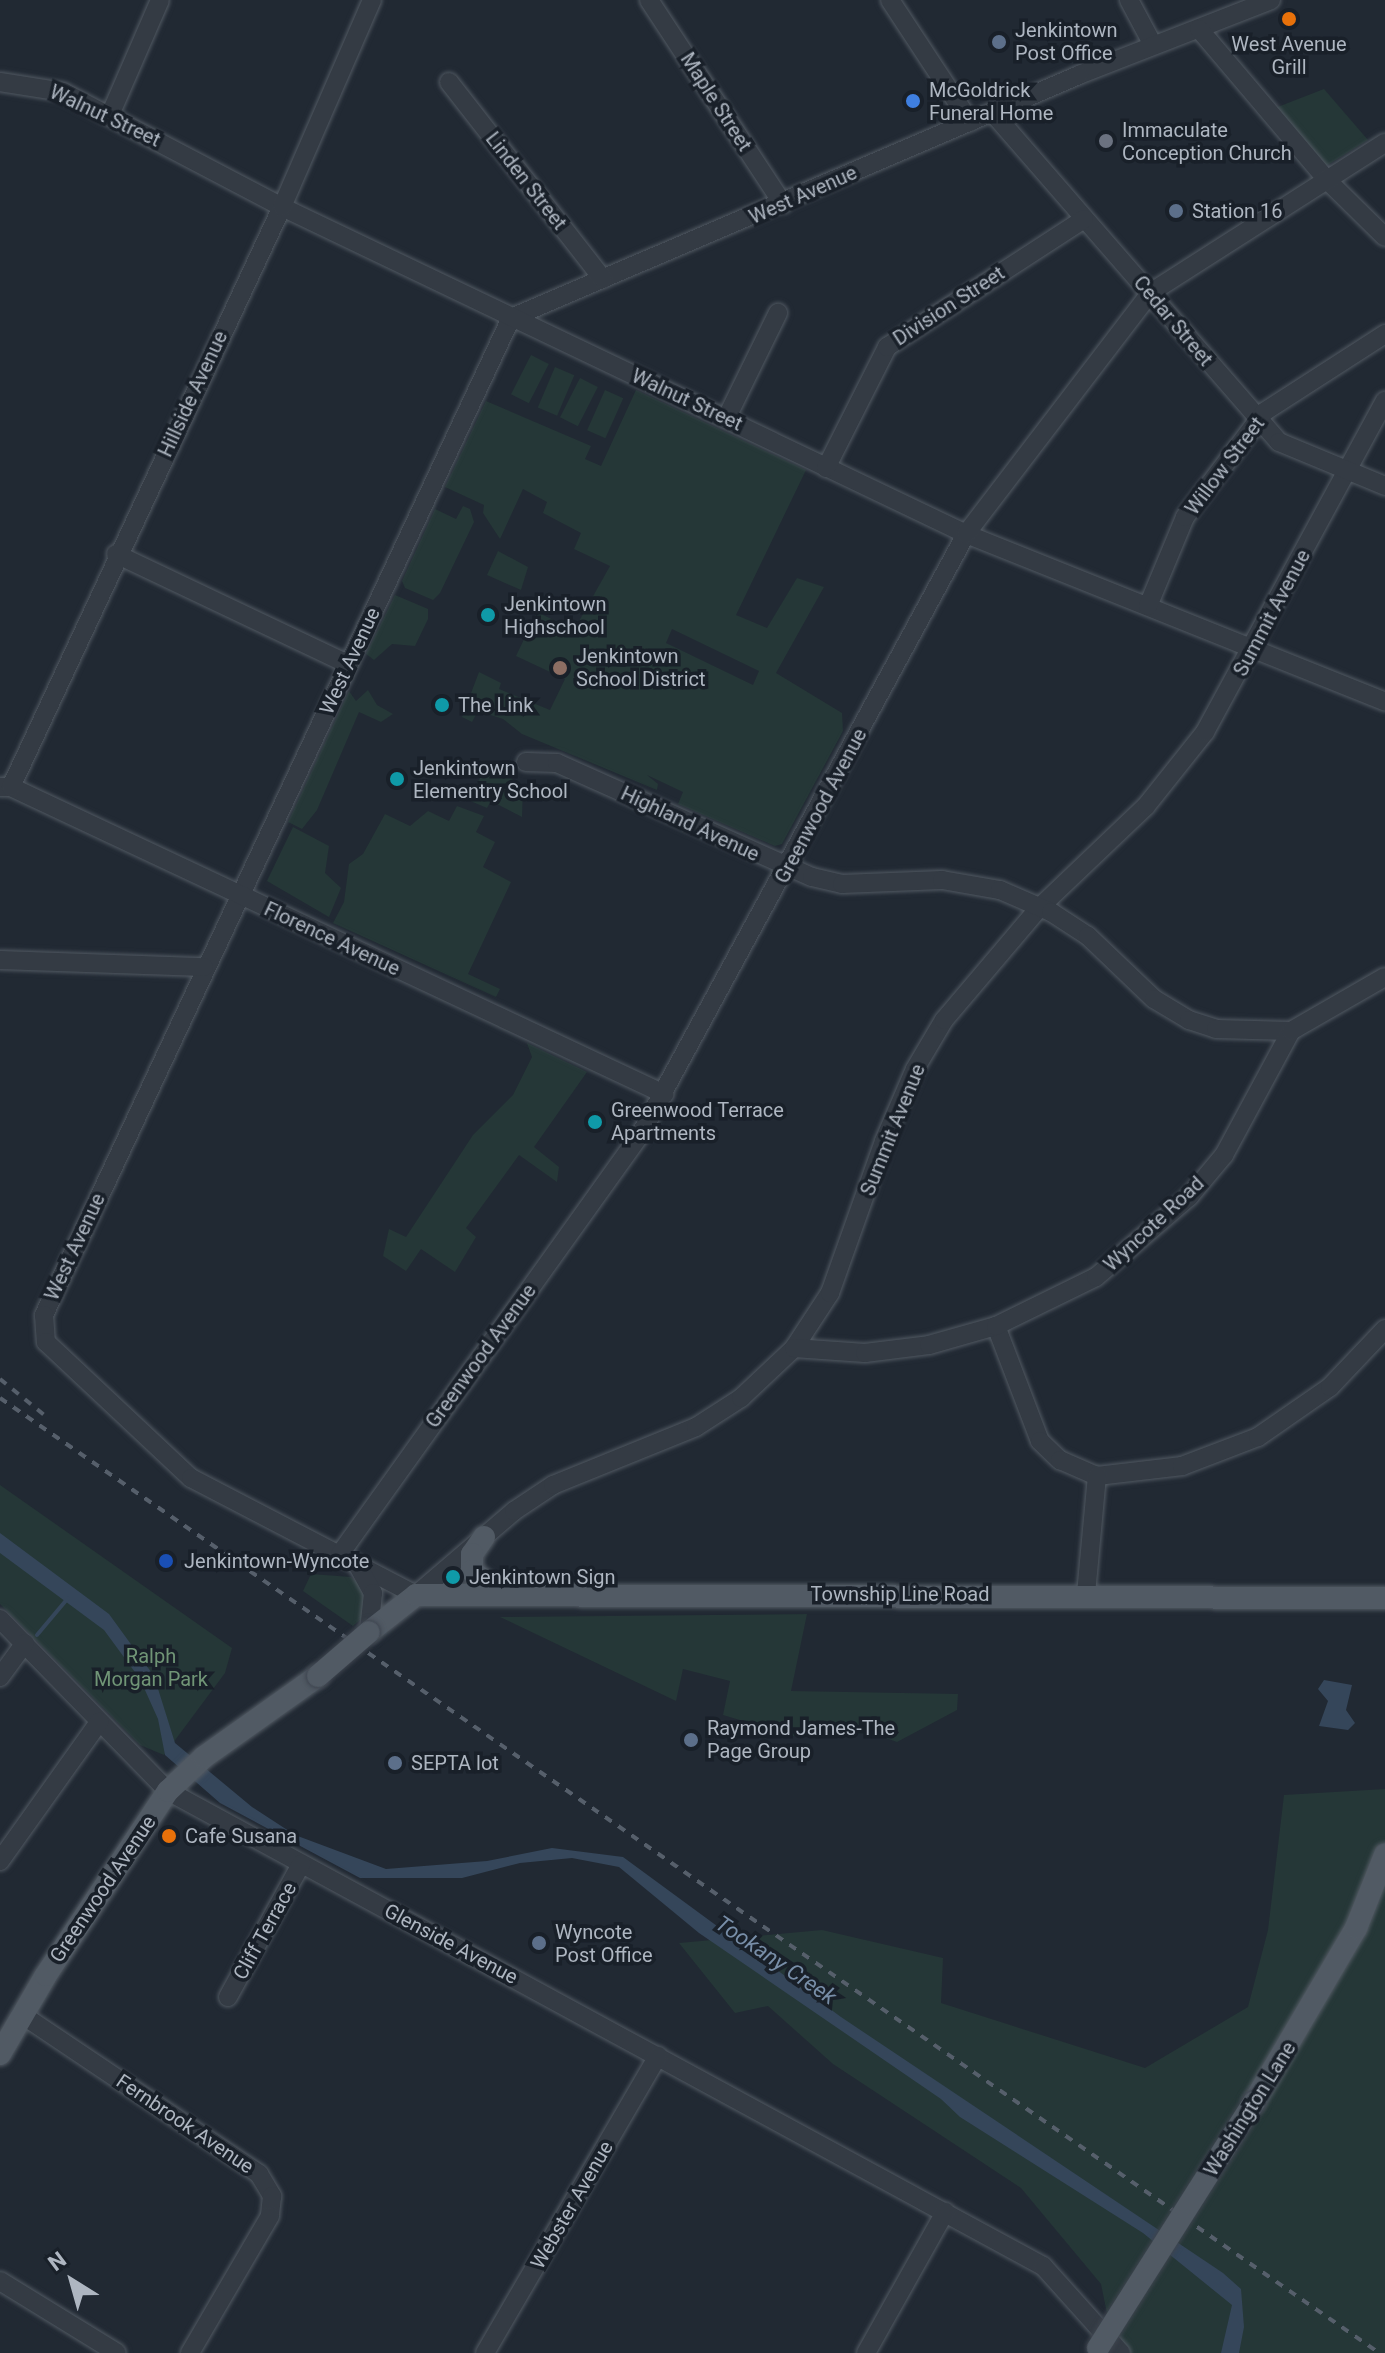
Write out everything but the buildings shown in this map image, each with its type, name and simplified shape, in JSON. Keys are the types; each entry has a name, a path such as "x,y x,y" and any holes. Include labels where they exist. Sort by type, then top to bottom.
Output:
{"main road":[{"path":"484,1537 472,1554 472,1571 485,1587 500,1594"},
{"name":"Township Line Road","path":"416,1595 1086,1594 1385,1598"},
{"name":"Greenwood Avenue","path":"0,2054 21,2014 176,1783 204,1757 264,1715 416,1595"},
{"name":"Washington Lane","path":"1096,2351 1254,2102 1356,1928 1385,1855"}],"street":[{"path":"110,115 160,0"},
{"name":"Hillside Avenue","path":"6,787 282,207 372,0"},
{"name":"Maple Street","path":"649,0 783,204"},
{"path":"890,0 970,122"},
{"path":"1129,0 1153,45"},
{"name":"West Avenue","path":"416,1595 191,1478 46,1342 41,1321 204,967 511,318 1153,45 1199,29 1241,5 1271,0"},
{"path":"1199,29 1327,180 1385,237"},
{"name":"Walnut Street","path":"0,82 56,89 282,207 511,318 727,417 966,534 1385,702"},
{"name":"Linden Street","path":"449,82 603,279"},
{"name":"Cedar Street","path":"993,113 1279,442 1385,486"},
{"name":"Greenwood Avenue","path":"348,1559 664,1094 966,534 1150,293 1385,143"},
{"name":"Division Street","path":"826,468 887,347 1084,219"},
{"path":"727,417 778,313"},
{"name":"Willow Street","path":"1148,606 1185,517 1257,420 1385,334"},
{"name":"Summit Avenue","path":"416,1595 484,1537 553,1485 696,1427 741,1398 794,1348 830,1293 915,1069 962,996 1040,907 1112,844 1151,801 1205,732 1253,649 1385,401"},
{"path":"116,554 348,664"},
{"name":"Highland Avenue","path":"526,762 557,763 787,868 842,884 966,882 1040,907 1088,936 1154,999 1189,1020 1216,1029 1291,1031"},
{"name":"Florence Avenue","path":"6,787 664,1094"},
{"path":"0,960 204,967"},
{"path":"1291,1031 1385,977"},
{"name":"Wyncote Road","path":"794,1348 812,1353 891,1351 996,1326 1096,1277 1189,1197 1251,1111 1291,1031"},
{"path":"996,1326 1040,1441 1060,1460 1097,1476 1177,1468 1258,1437 1330,1387 1385,1329"},
{"path":"1086,1594 1097,1476"},
{"path":"348,1559 373,1593 369,1632"},
{"name":"Glenside Avenue","path":"0,1619 99,1722 176,1783 301,1864 1043,2266 1121,2353"},
{"path":"0,1677 25,1643"},
{"path":"0,1861 99,1722"},
{"name":"Cliff Terrace","path":"228,1997 301,1864"},
{"name":"Fernbrook Avenue","path":"21,2014 259,2174 272,2196 270,2216 190,2353"},
{"name":"Webster Avenue","path":"485,2353 658,2056"},
{"path":"866,2353 945,2212"},
{"path":"0,2281 117,2353"}],"green space":[{"path":"1324,89 1368,140 1326,166 1275,108"},
{"path":"531,355 549,364 529,403 511,394"},
{"path":"555,367 574,375 557,416 538,408"},
{"path":"580,378 598,387 578,426 560,417"},
{"path":"605,390 623,398 605,438 587,430"},
{"path":"636,390 806,470 736,615 767,628 797,578 824,587 776,673 842,713 843,731 782,844 775,846 678,804 683,792 647,775 658,784 657,790 522,734 503,719 478,711 472,722 462,717 479,672 501,683 499,689 550,710 565,679 516,656 537,612 574,630 610,566 574,549 581,533 543,513 547,502 523,489 500,539 483,513 484,505 445,487 486,401 591,446 585,459 601,466","holes":["672,629 759,671 753,685 666,643"]},
{"path":"463,506 470,509 474,522 440,593 433,600 405,588 402,581 435,509 456,519"},
{"path":"498,551 528,567 521,590 487,575"},
{"path":"395,595 428,609 428,619 415,646 392,644 374,660 366,654"},
{"path":"368,690 377,705 393,714 381,722 359,712 317,810 302,829 288,822 349,691 356,701"},
{"path":"500,769 523,788 522,817 491,801 487,808 468,800 480,778"},
{"path":"457,806 484,816 476,832 495,842 483,867 511,882 468,974 500,989 496,997 333,923 344,902 349,864 363,854 385,814 410,826 428,811 449,821"},
{"path":"293,827 329,846 325,873 341,888 329,917 267,881"},
{"path":"527,1043 587,1072 534,1147 559,1167 557,1182 519,1155 466,1228 476,1237 455,1272 421,1249 406,1271 383,1256 389,1229 406,1237 473,1135 513,1095 532,1057"},
{"name":"Ralph Morgan Park","path":"0,1485 232,1648 225,1673 164,1755 140,1745 0,1604"},
{"path":"311,1574 351,1577 361,1586 366,1597 362,1618 353,1626 303,1591"},
{"path":"807,1614 791,1691 958,1694 957,1710 897,1742 872,1733 793,1736 723,1715 730,1681 683,1669 676,1701 500,1617"},
{"path":"1385,1789 1385,2353 1115,2353 1101,2284 1021,2188 833,2064 768,2006 735,2013 679,1943 822,1930 943,1958 941,2003 1145,2068 1248,2007 1268,1930 1284,1795"}],"water":[{"path":"0,1533 109,1614 154,1676 175,1743 252,1807 295,1835 386,1869 487,1861 552,1848 623,1857 841,2017 1223,2273 1241,2289 1244,2327 1239,2353 1221,2353 1232,2305 1143,2233 960,2117 941,2099 699,1933 619,1867 572,1858 520,1863 462,1878 360,1878 220,1803 165,1755 158,1719 140,1679 104,1630 0,1553"},
{"path":"1324,1680 1352,1685 1346,1710 1355,1723 1348,1730 1319,1726 1328,1701 1318,1689"}],"waterway":[{"path":"37,1635 68,1598"}],"railway":[{"path":"0,1379 49,1419"},
{"path":"0,1398 1379,2353"}],"place":[{"name":"West Avenue Grill","path":"1289,19"},
{"name":"Jenkintown Post Office","path":"999,42"},
{"name":"McGoldrick Funeral Home","path":"913,101"},
{"name":"Immaculate Conception Church","path":"1106,141"},
{"name":"Station 16","path":"1176,211"},
{"name":"Jenkintown Highschool","path":"488,615"},
{"name":"Jenkintown School District","path":"560,668"},
{"name":"The Link","path":"442,705"},
{"name":"Jenkintown Elementry School","path":"397,779"},
{"name":"Greenwood Terrace Apartments","path":"595,1122"},
{"name":"Jenkintown-Wyncote","path":"166,1561"},
{"name":"Jenkintown Sign","path":"453,1577"},
{"name":"Raymond James-The Page Group","path":"691,1740"},
{"name":"SEPTA lot","path":"395,1763"},
{"name":"Cafe Susana","path":"169,1836"},
{"name":"Wyncote Post Office","path":"539,1943"}],"water label":[{"name":"Tookany Creek","path":"776,1960"}]}
